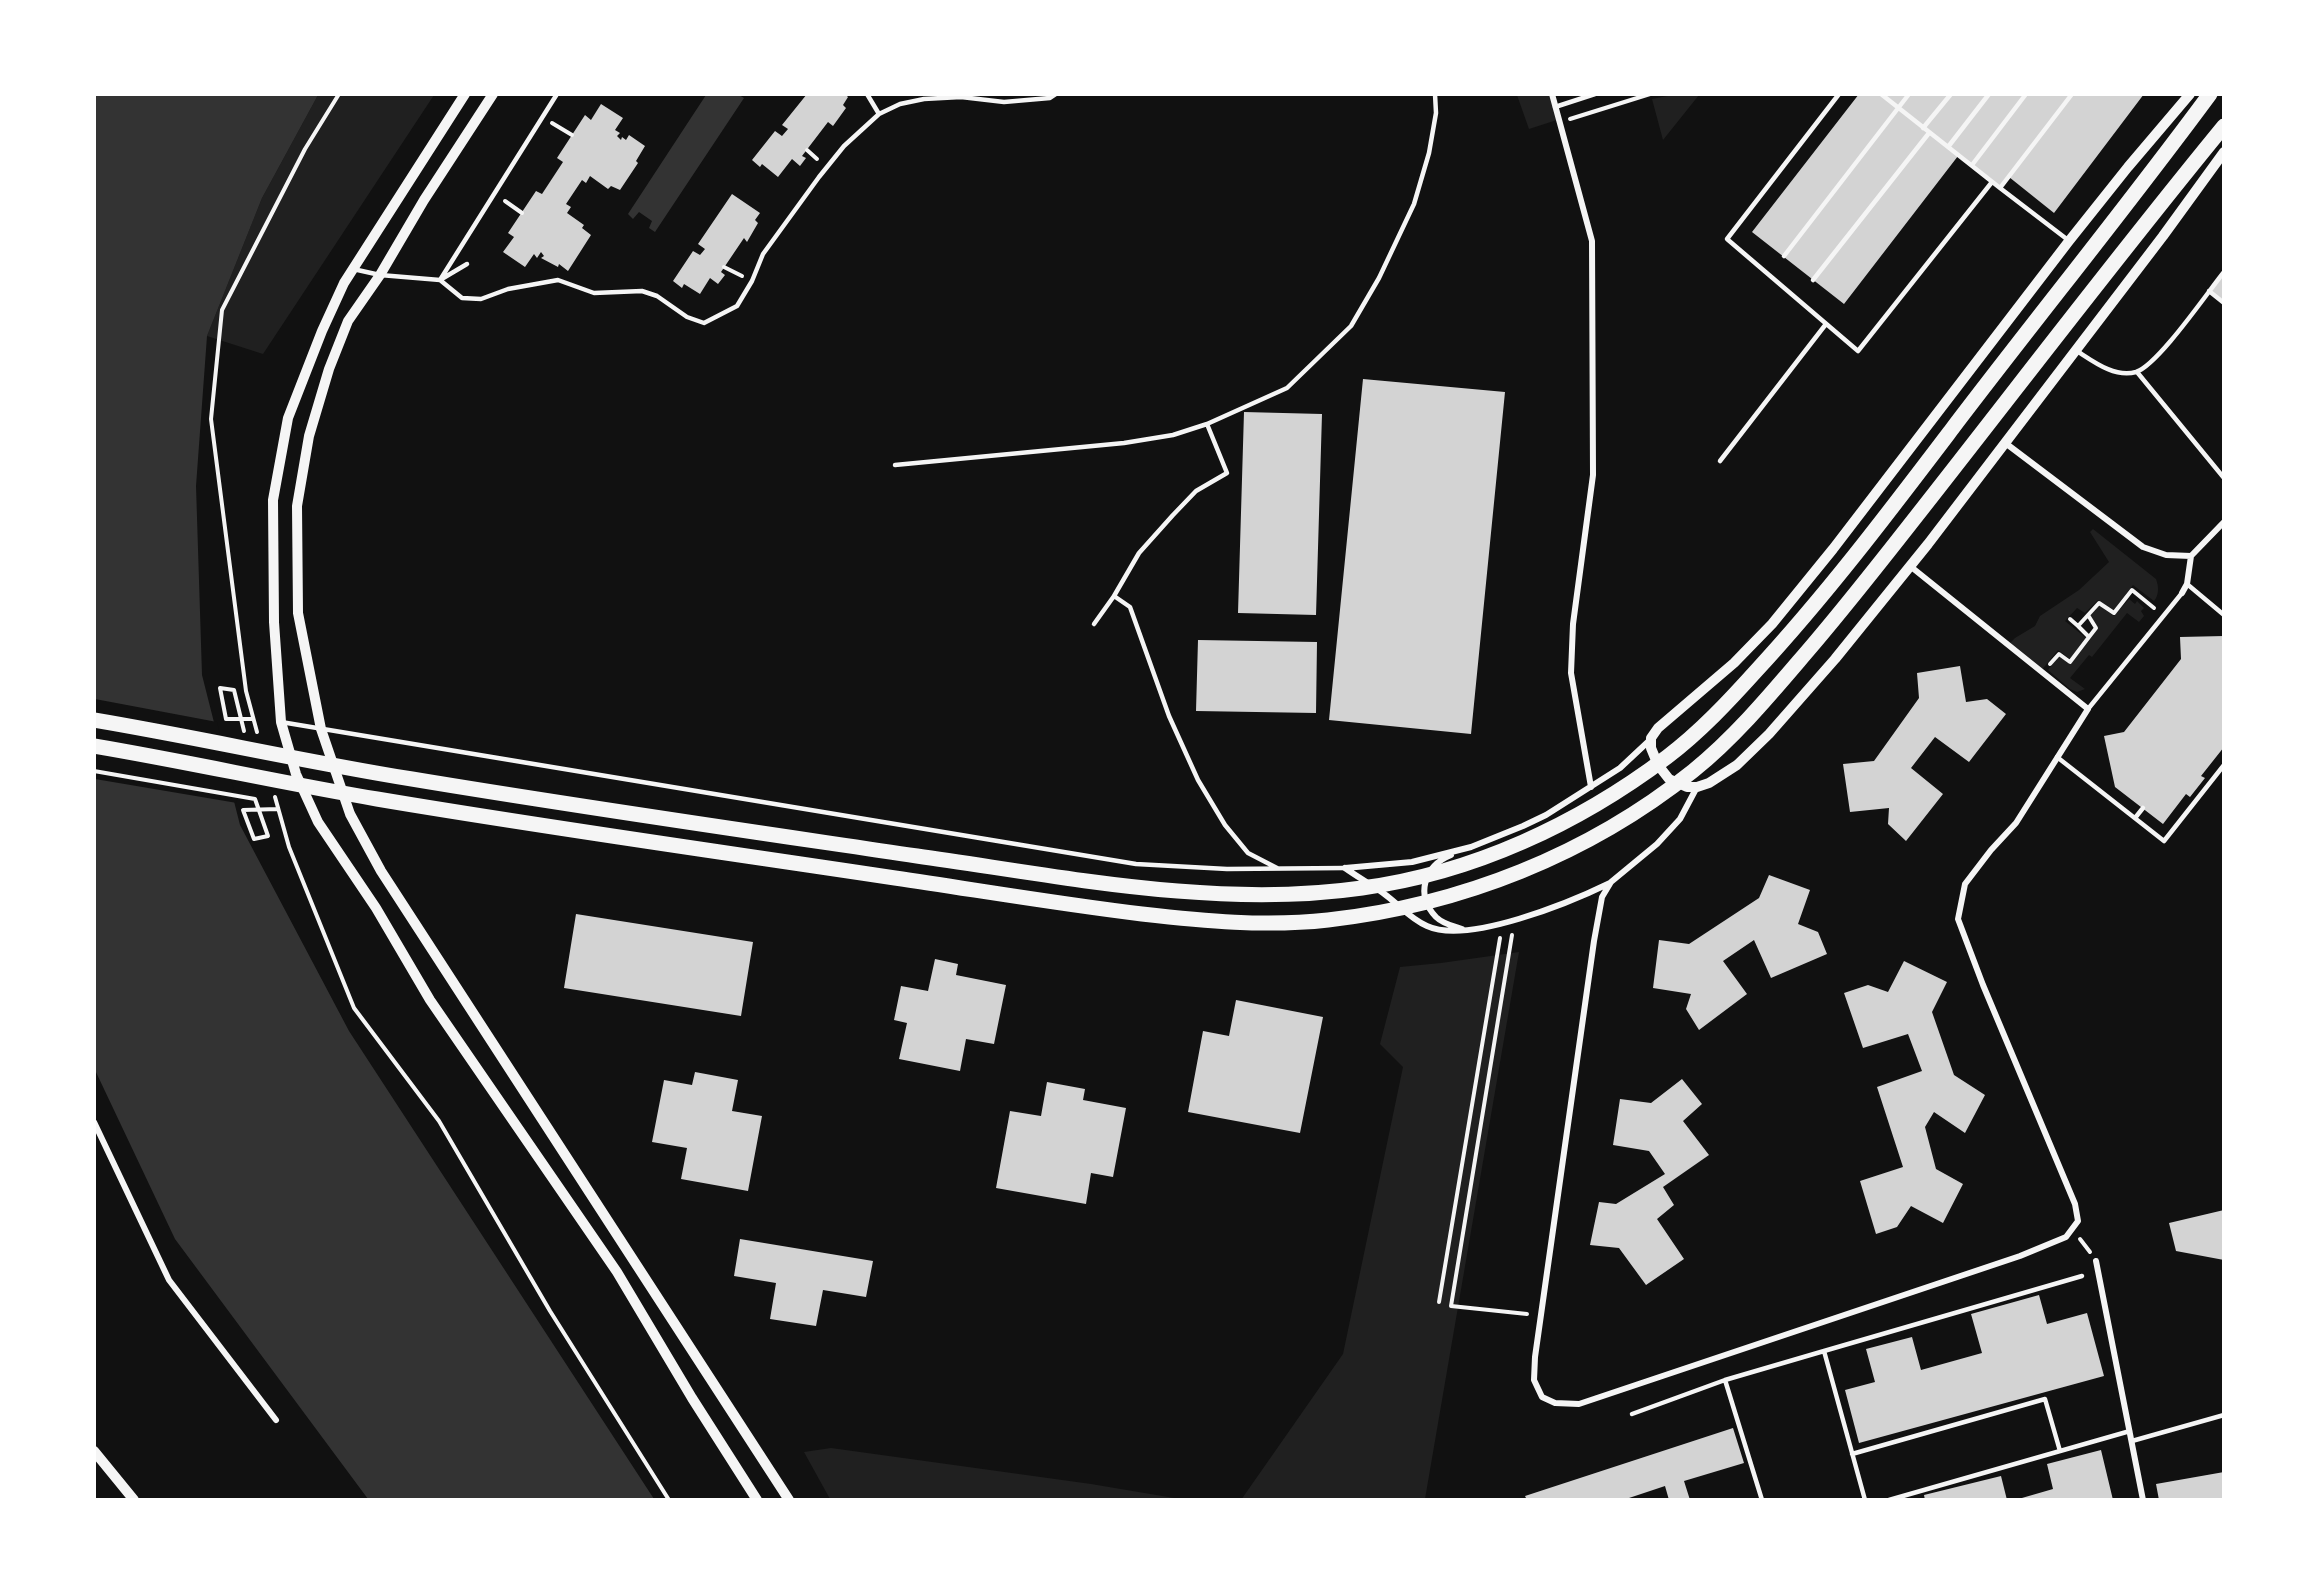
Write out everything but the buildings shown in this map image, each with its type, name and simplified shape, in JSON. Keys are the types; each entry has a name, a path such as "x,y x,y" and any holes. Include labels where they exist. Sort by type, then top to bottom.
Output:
{"main road":[{"path":"94,720 409,779 1067,877 1186,891 1249,894 1361,888 1415,878 1474,862 1530,839 1577,816 1623,789 1674,753 1724,707 1851,561 2210,94"},
{"path":"94,746 216,770 558,829 1102,909 1203,921 1261,923 1322,921 1385,912 1443,899 1498,880 1567,851 1613,827 1697,768 1749,718 1820,637 2223,126"}],"street":[{"path":"465,94 353,269 322,331 288,418 273,500 274,622 281,722 296,774 318,822 376,908 430,1000 618,1272 692,1398 757,1500"},
{"path":"493,94 424,200 380,275 348,321 329,369 309,436 297,506 298,613 321,729 336,780 350,814 381,871 789,1500"},
{"path":"1552,94 1592,241 1593,475 1573,624 1571,674 1591,786"},
{"path":"1465,930 1447,925 1435,916 1425,898 1423,884 1433,866 1445,858 1546,815 1620,768 1651,738 1658,728 1734,663 1772,624 1833,549 2069,241 2190,94"},
{"path":"1651,738 1651,748 1658,765 1669,779 1687,787 1697,787 1710,783 1737,765 1769,734 1835,659 1910,566 2223,152"},
{"path":"2004,442 2143,547 2166,555 2192,556"},
{"path":"2182,594 2187,584 2192,556 2223,522"},
{"path":"1611,882 1602,897 1594,941 1541,1316 1534,1380 1542,1397 1555,1404 1579,1404 2020,1256 2066,1238 2078,1221 2075,1204 1983,985 1958,919 1965,884 1991,850 2016,823 2088,710 1910,566"},
{"path":"1345,868 1387,896 1414,920 1430,928 1450,932 1502,923 1578,899 1611,882 1657,844 1680,819 1697,787"},
{"path":"1345,868 1412,862 1471,847"},
{"path":"94,1122 169,1280 276,1420"},
{"path":"2096,1261 2143,1500"},
{"path":"94,1451 134,1500"}],"lane":[{"path":"440,280 557,94"},
{"path":"867,94 879,114"},
{"path":"353,269 380,275 440,280 462,298 481,299 508,289 558,280 594,293 642,291 657,296 687,317 704,323 737,306 752,281 763,254 819,177 844,146 879,114 900,104 924,99 962,97 1004,102 1050,98 1056,94"},
{"path":"895,465 1124,443 1173,435 1207,424 1287,388 1351,326 1379,278 1414,204 1429,153 1436,113 1435,94"},
{"path":"1555,107 1596,94"},
{"path":"1839,94 1727,239 1858,351 1992,182"},
{"path":"1881,94 2069,241"},
{"path":"1784,256 1909,94"},
{"path":"1923,128 1950,94"},
{"path":"1948,147 1989,94"},
{"path":"1972,165 2026,94"},
{"path":"2000,188 2072,94"},
{"path":"1813,280 1929,133"},
{"path":"440,280 467,264"},
{"path":"2075,350 2100,366 2121,373 2137,372 2155,359 2223,272"},
{"path":"2209,291 2223,303"},
{"path":"1720,461 1826,324"},
{"path":"2137,372 2223,478"},
{"path":"1094,624 1114,596 1139,553 1173,514 1196,491 1227,473 1207,424"},
{"path":"2187,584 2223,615"},
{"path":"2088,710 2182,594"},
{"path":"1114,596 1130,607 1169,716 1198,780 1225,825 1248,854 1280,869"},
{"path":"281,722 539,767 693,790 1136,864 1280,869 1345,868"},
{"path":"2057,757 2164,841 2223,765"},
{"path":"2135,818 2143,808"},
{"path":"1632,1414 1725,1380 2082,1276"},
{"path":"1824,1351 1865,1500"},
{"path":"1725,1380 1762,1500"},
{"path":"1852,1454 2045,1399 2060,1451"},
{"path":"2132,1441 2223,1415"},
{"path":"1889,1500 2130,1431"}],"path":[{"path":"1559,122 1650,94"},
{"path":"543,117 572,135"},
{"path":"494,194 522,213"},
{"path":"2078,626 2099,603 2114,613 2132,590 2164,615"},
{"path":"2045,670 2059,654 2070,662 2096,628 2088,615"},
{"path":"2070,619 2089,637"},
{"path":"244,733 234,690 220,688 226,719 253,719"},
{"path":"94,771 255,799 268,836 254,839 243,810 278,809"},
{"path":"1439,1302 1502,923"},
{"path":"1509,954 1451,1306 1541,1316"},
{"path":"2073,1228 2096,1261"}],"shaded area":[{"path":"95,95 318,95 262,198 207,336 196,486 202,675 240,825 349,1031 654,1499 368,1499 175,1239 95,1070"},
{"path":"318,95 434,95 263,354 207,336 262,198"},
{"path":"706,95 739,95 744,98 655,232 649,228 652,221 639,212 633,219 628,214"},
{"path":"1517,95 1552,95 1560,119 1529,129"},
{"path":"1673,95 1699,95 1663,140 1652,99"},
{"path":"2093,529 2156,579 2157,596 2154,601 2133,585 2113,611 2098,600 2085,613 2077,608 2065,621 2086,638 2070,659 2058,650 2041,671 2008,645 2035,626 2040,616 2079,590 2109,562 2090,532"},
{"path":"2129,599 2135,604 2137,601 2144,608 2141,611 2144,616 2139,622 2127,613 2092,657 2089,655 2070,678 2085,689 2077,692 2070,689 2048,670 2059,656 2071,664 2098,629 2090,615 2099,605 2114,616"},
{"path":"1519,952 1425,1499 1241,1500 1343,1354 1403,1067 1380,1044 1400,967"},
{"path":"831,1448 1091,1484 1180,1499 830,1499 804,1452"}],"pier":[{"path":"95,699 217,722 237,803 95,779"}]}
